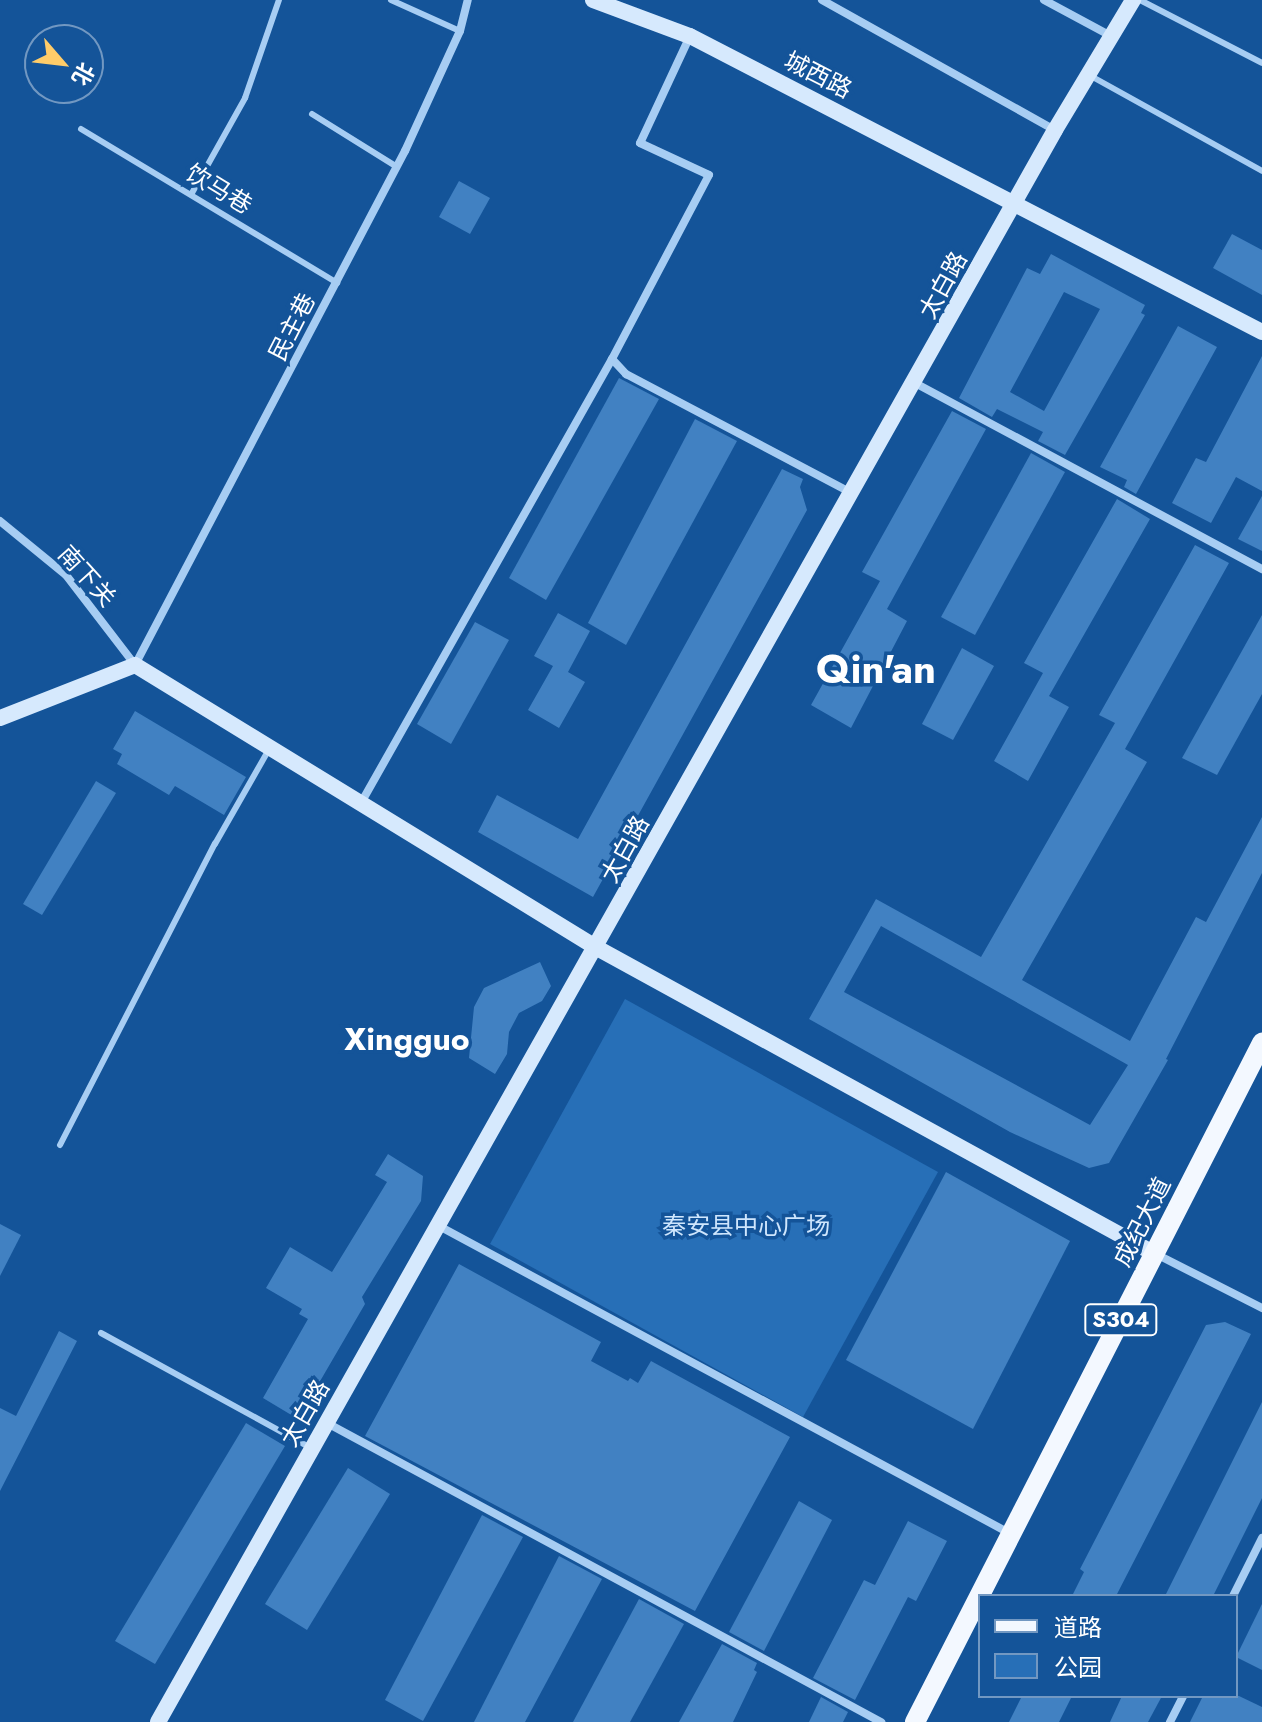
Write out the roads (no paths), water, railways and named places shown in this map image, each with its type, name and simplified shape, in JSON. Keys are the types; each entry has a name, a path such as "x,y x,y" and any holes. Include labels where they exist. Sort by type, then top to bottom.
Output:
{"main road":[{"name":"城西路","path":"593,0 690,36 1262,332"},
{"name":"太白路","path":"158,1722 597,948 1055,130 1133,0"},
{"path":"0,718 135,665 597,948 1155,1254"},
{"name":"成纪大道","path":"981,1594 1262,1043"},
{"name":"成纪大道","path":"915,1722 978,1600"}],"street":[{"name":"民主巷","path":"135,665 397,167 460,31 468,0"},
{"path":"822,0 1055,130"},
{"path":"1044,0 1112,36"},
{"path":"361,803 612,359 709,175 640,143 690,36"},
{"path":"612,359 626,374 853,493"},
{"path":"915,383 1262,569"},
{"name":"南下关","path":"0,521 66,575 135,665"},
{"path":"439,1226 1012,1534"},
{"path":"1155,1254 1262,1308"},
{"path":"327,1423 881,1722"},
{"path":"1234,1594 1262,1538"},
{"path":"1170,1722 1182,1698"}],"lane":[{"path":"192,193 245,98 279,0"},
{"path":"391,0 460,31"},
{"path":"1140,0 1262,63"},
{"path":"1089,75 1262,171"},
{"path":"312,114 397,167"},
{"name":"饮马巷","path":"81,129 337,283"},
{"path":"60,1145 215,844 270,747"},
{"path":"101,1333 313,1449"}],"district":[{"name":"Qin'an","path":"876,669"},
{"name":"Xingguo","path":"407,1039"}],"park label":[{"name":"秦安县中心广场","path":"746,1226"}]}
